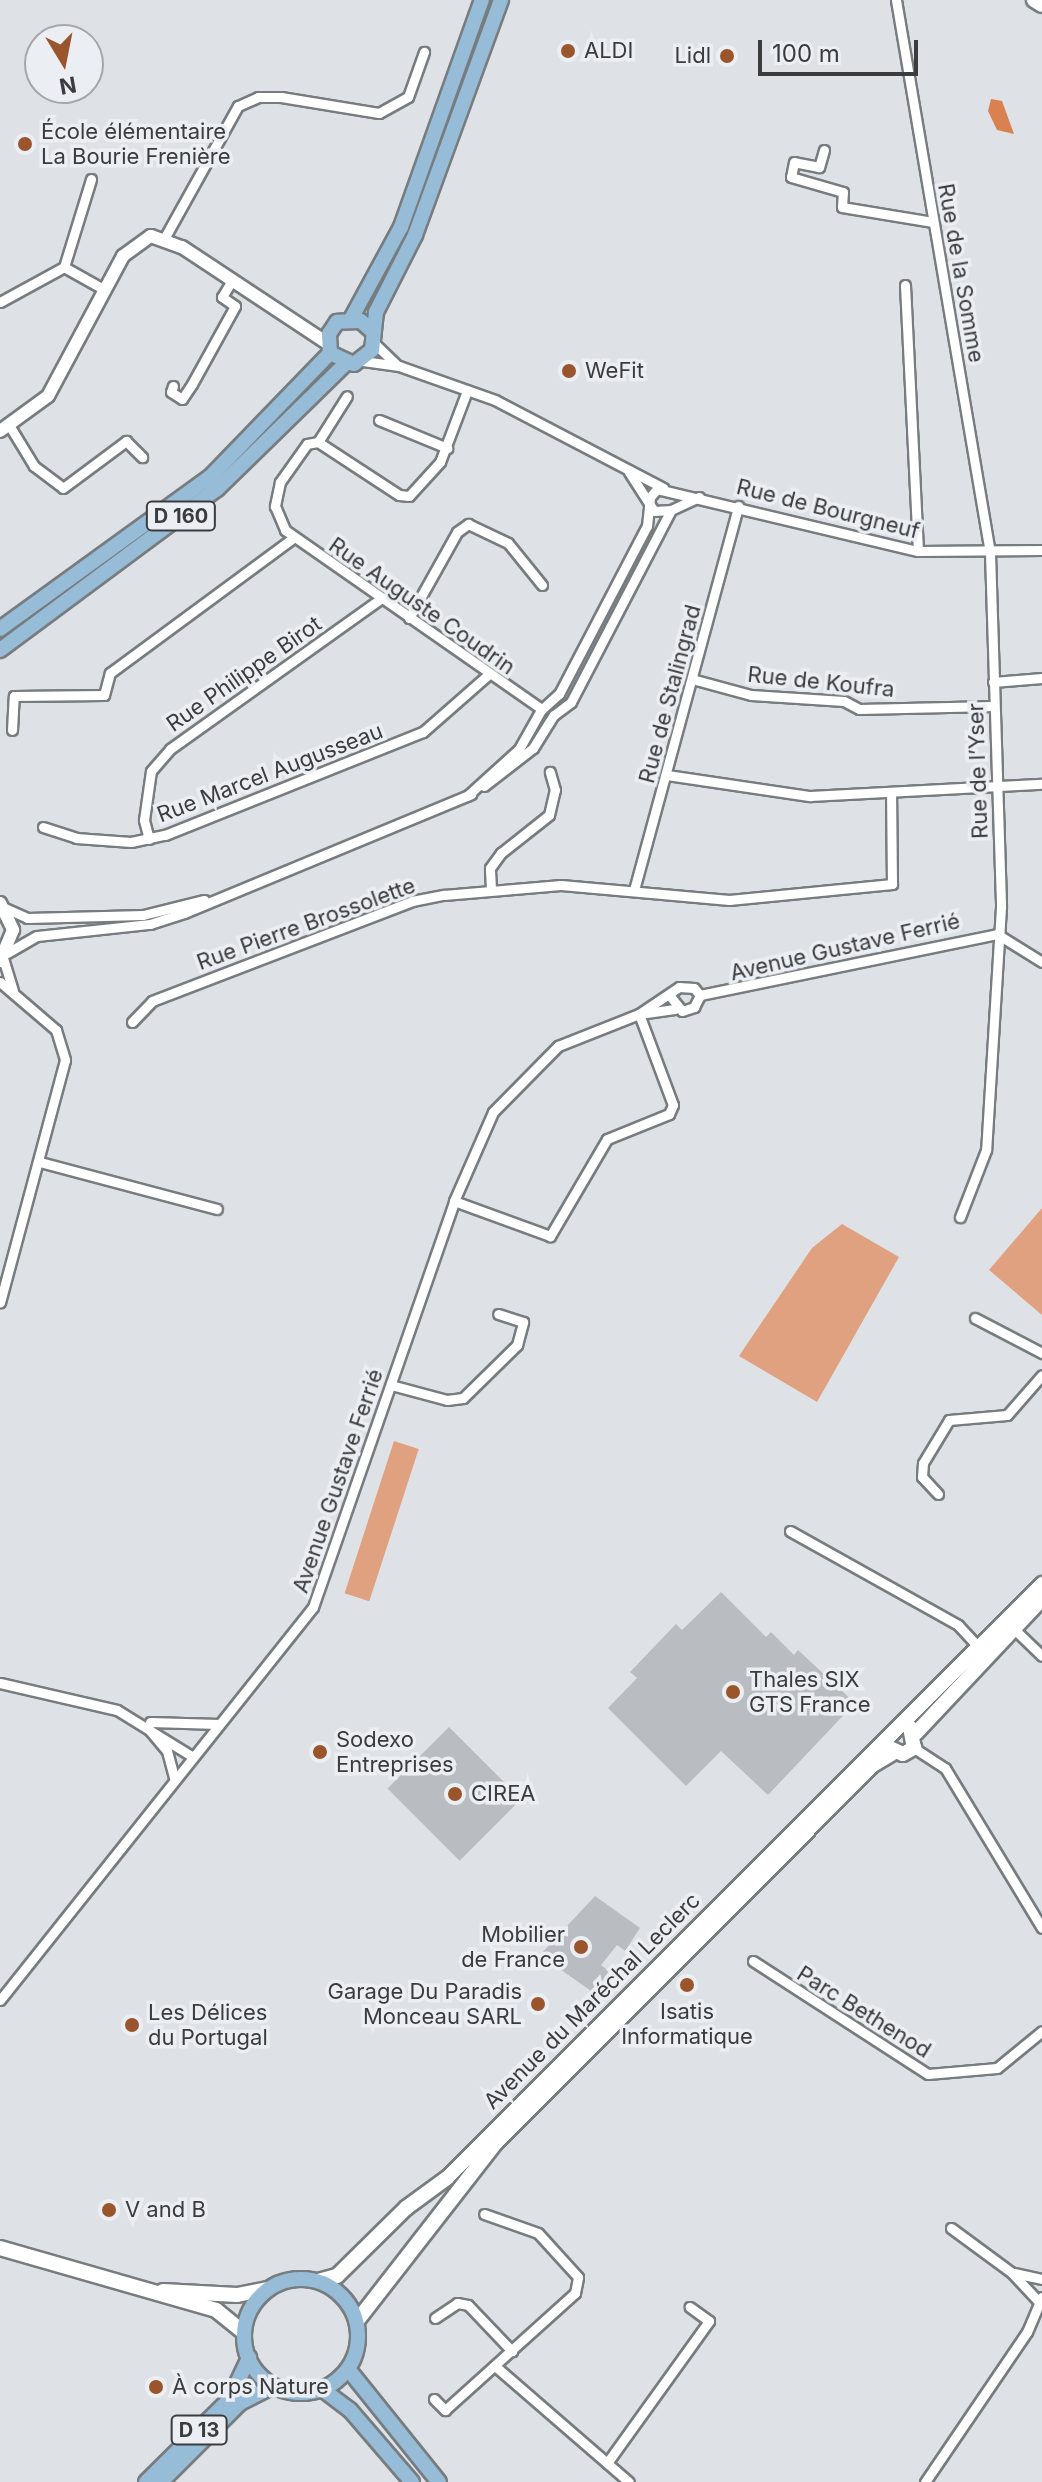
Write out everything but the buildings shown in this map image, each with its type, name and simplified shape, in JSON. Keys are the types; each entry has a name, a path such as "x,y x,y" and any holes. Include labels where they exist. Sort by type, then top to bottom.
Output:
{"main road":[{"path":"482,0 401,227 351,319 333,327 328,348 346,363 363,361 415,235 501,0"},
{"path":"1034,0 1042,5"},
{"path":"351,319 373,337"},
{"name":"D 160","path":"0,629 210,477 328,348"},
{"name":"D 160","path":"0,652 217,489 346,363"},
{"path":"887,1737 895,1752 1042,1584"},
{"path":"1010,1624 1042,1599"},
{"name":"Avenue du Maréchal Leclerc","path":"318,2281 337,2276 406,2208 447,2178 887,1737 911,1735"},
{"name":"Avenue du Maréchal Leclerc","path":"357,2321 493,2146 873,1765 895,1752"},
{"path":"0,2248 216,2310 244,2333"},
{"path":"154,2291 237,2295 268,2289 284,2281 318,2281 349,2303 357,2321 359,2338 348,2369 322,2389"},
{"path":"268,2289 256,2301 244,2333 249,2358 273,2386 322,2389 350,2410 412,2482"},
{"name":"D 13","path":"146,2482 229,2400 249,2358"},
{"path":"348,2369 439,2482"},
{"name":"D 13","path":"161,2482 240,2403 273,2386"}],"street":[{"name":"Rue de la Somme","path":"896,0 990,553"},
{"path":"165,237 238,106 258,97 281,97 379,113 408,97 424,52"},
{"path":"824,150 819,167 794,162 791,177 843,192 842,207 933,222"},
{"path":"0,302 64,267 91,179"},
{"path":"142,457 126,441 63,488 34,466 5,428 48,396 131,245 165,237 307,327 328,348"},
{"path":"64,267 105,290"},
{"path":"173,386 182,399 235,306 222,297 233,279"},
{"path":"905,285 918,551"},
{"path":"307,327 333,327"},
{"name":"Rue de Bourgneuf","path":"373,337 399,366"},
{"name":"Rue de Bourgneuf","path":"363,361 399,366 495,400 666,489 918,551 990,553 1042,550"},
{"path":"12,730 14,696 104,695 110,673 293,538 279,518 276,492 307,444 318,442 399,495 418,492 447,448 467,391"},
{"path":"318,442 347,396"},
{"path":"379,420 447,448"},
{"name":"Rue de Bourgneuf","path":"627,471 649,503"},
{"path":"3,958 37,936 150,924 268,879 467,796 520,760 552,717 575,695 671,510 675,499 666,489 653,492 647,526 566,684 541,711 519,749 467,796"},
{"name":"Rue de Bourgneuf","path":"671,510 702,497"},
{"path":"649,503 658,513 671,510"},
{"name":"Rue de Stalingrad","path":"634,890 738,506"},
{"path":"409,618 457,532 468,524 508,543 542,585"},
{"name":"Rue Auguste Coudrin","path":"293,538 552,717"},
{"name":"Rue de l’Yser","path":"960,1217 986,1150 997,934 997,790 990,553"},
{"name":"Rue Philippe Birot","path":"149,839 144,820 151,771 170,749 380,599"},
{"name":"Rue Marcel Augusseau","path":"43,827 76,838 149,839 423,732 489,674"},
{"path":"993,682 1042,678"},
{"name":"Rue de Koufra","path":"692,679 751,695 844,701 859,709 994,706"},
{"path":"491,889 495,860 549,815 555,790 550,772"},
{"path":"667,775 810,796 997,790 1042,784"},
{"name":"Rue Pierre Brossolette","path":"132,1022 152,1001 397,907 491,889 561,885 729,900 892,884 891,794"},
{"path":"2,905 27,918 143,915 268,879"},
{"path":"2,905 13,930 3,958 15,993"},
{"path":"997,934 1042,962"},
{"name":"Avenue Gustave Ferrié","path":"700,995 997,934"},
{"path":"0,982 15,993 64,1046 40,1162 0,1302"},
{"path":"687,986 700,995 694,1007 675,1009 670,996 687,986"},
{"name":"Avenue Gustave Ferrié","path":"639,1014 670,996"},
{"name":"Avenue Gustave Ferrié","path":"0,2000 318,1598 454,1201 477,1141 511,1087 575,1036 639,1014 675,1009"},
{"path":"454,1201 550,1236 607,1139 669,1114 673,1105 639,1014"},
{"path":"40,1162 217,1209"},
{"path":"391,1385 447,1400 463,1398 517,1345 523,1322 498,1314"},
{"path":"975,1318 1042,1353"},
{"path":"938,1494 922,1477 923,1463 949,1420 1007,1415 1042,1375"},
{"path":"790,1531 958,1625 982,1652"},
{"path":"1010,1624 1042,1656"},
{"path":"0,1683 142,1721 188,1728 219,1724"},
{"path":"142,1721 193,1757"},
{"path":"142,1721 167,1751 175,1780"},
{"path":"911,1735 945,1768 1042,1928"},
{"name":"Parc Bethenod","path":"753,1961 928,2074 997,2068 1042,2031"},
{"path":"434,2399 445,2410 565,2305 578,2277 538,2233 484,2214"},
{"path":"925,2482 1019,2345 1041,2300 1011,2272 951,2228"},
{"path":"1011,2272 1042,2279"},
{"path":"435,2318 457,2303 468,2305 512,2351"},
{"path":"607,2463 709,2321 690,2307"},
{"path":"495,2366 629,2482"}],"shaded area":[{"path":"991,99 1002,101 1014,134 997,130 988,111"},
{"path":"1042,1208 1042,1315 989,1270"},
{"path":"842,1224 899,1257 817,1402 739,1356 812,1248"},
{"path":"394,1441 419,1449 369,1601 345,1593"}],"place":[{"name":"ALDI","path":"568,51"},
{"name":"Lidl","path":"727,56"},
{"name":"École élémentaire La Bourie Frenière","path":"25,144"},
{"name":"WeFit","path":"569,371"},
{"name":"Thales SIX GTS France","path":"733,1692"},
{"name":"Sodexo Entreprises","path":"320,1752"},
{"name":"CIREA","path":"455,1794"},
{"name":"Mobilier de France","path":"581,1947"},
{"name":"Isatis Informatique","path":"687,1985"},
{"name":"Garage Du Paradis Monceau SARL","path":"538,2004"},
{"name":"Les Délices du Portugal","path":"132,2025"},
{"name":"V and B","path":"109,2210"},
{"name":"À corps Nature","path":"156,2387"}]}
